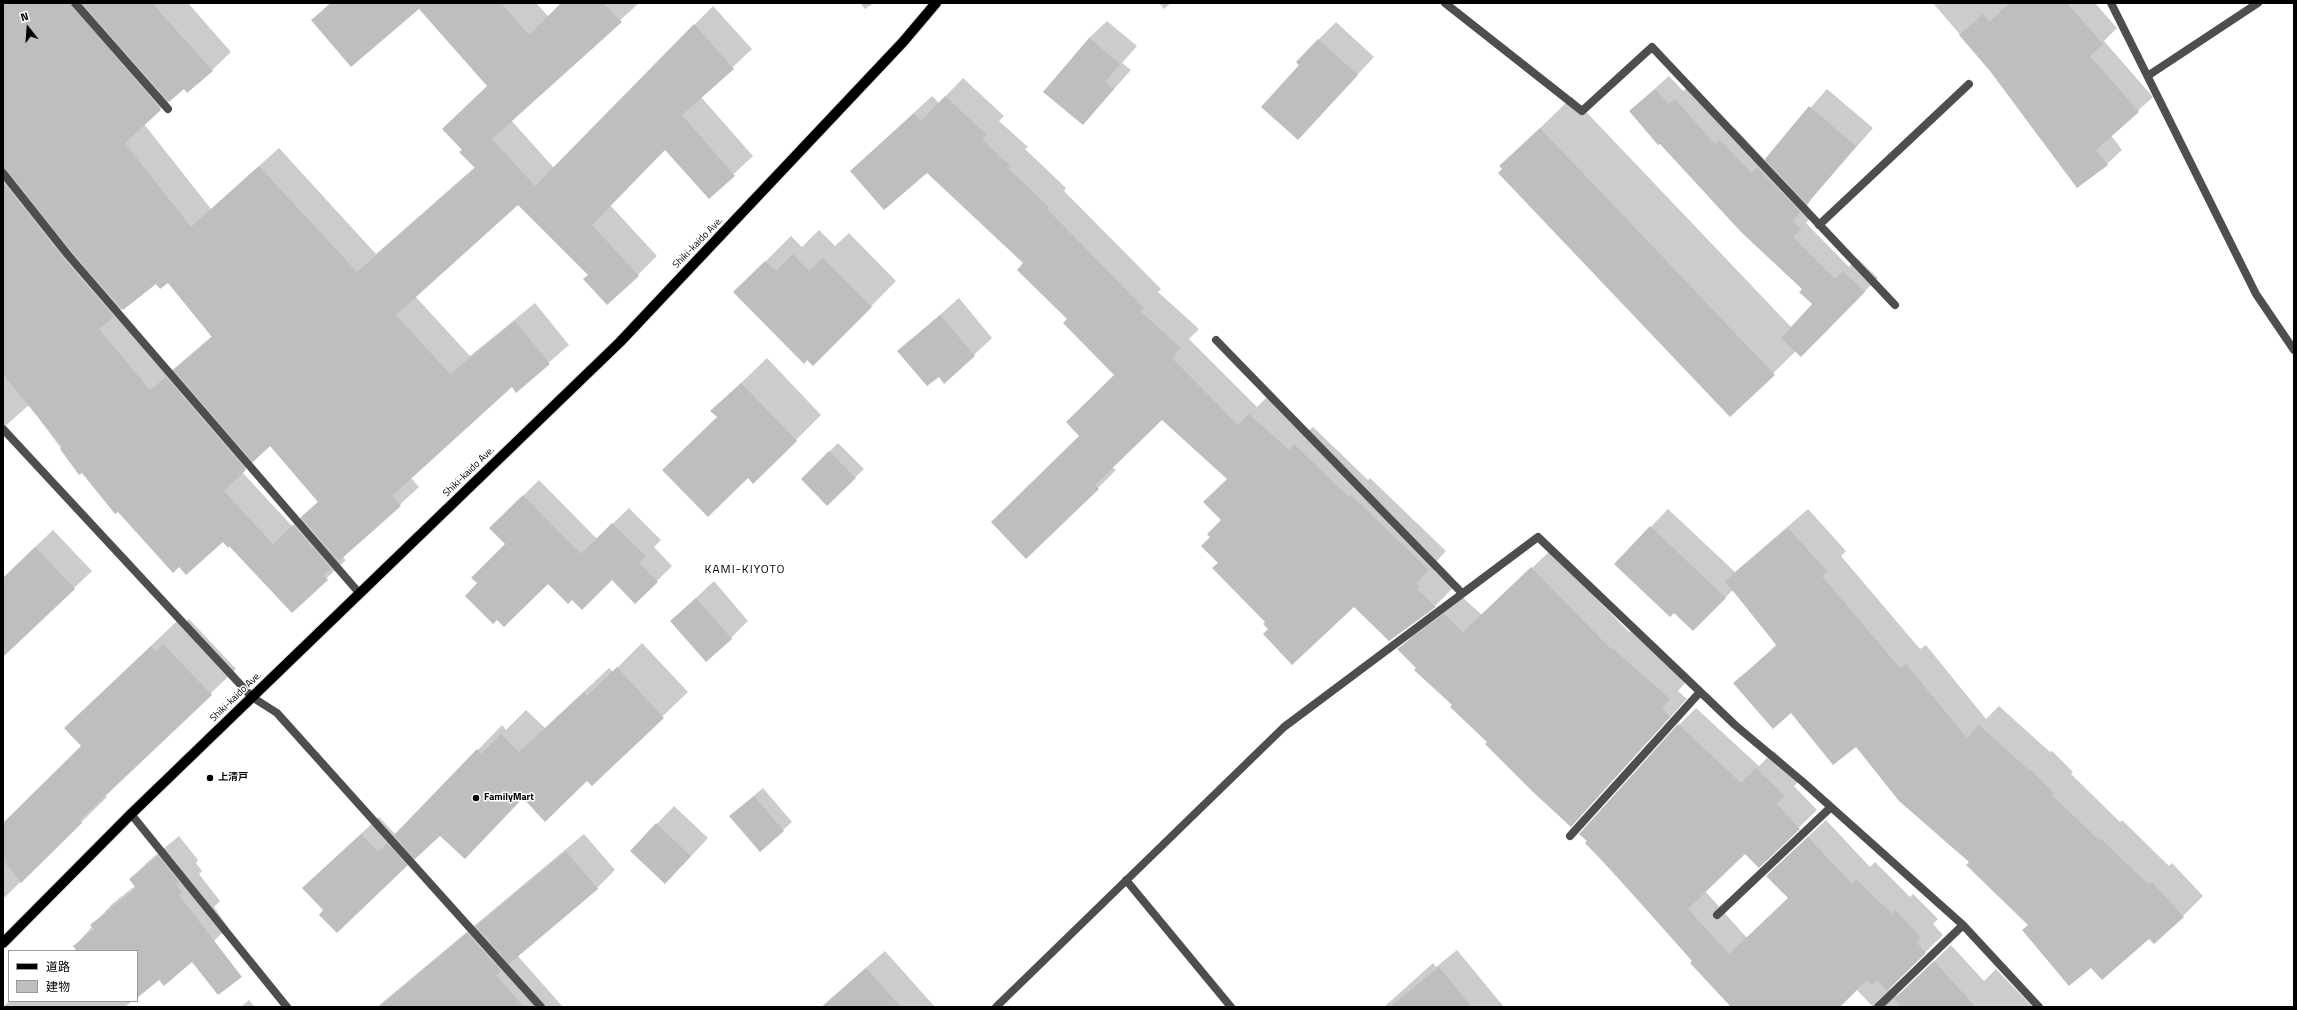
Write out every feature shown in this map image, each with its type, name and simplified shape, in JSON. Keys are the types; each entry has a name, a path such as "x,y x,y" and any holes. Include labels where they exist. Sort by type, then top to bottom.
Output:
{"main road":[{"name":"Shiki-kaido Ave.","path":"3,943 131,814 620,342 887,60 936,3"}],"street":[{"path":"75,3 168,109"},
{"path":"1445,3 1582,111 1652,47 1895,305"},
{"path":"2111,3 2149,75 2256,294 2294,350"},
{"path":"2149,75 2258,3"},
{"path":"1819,225 1969,84"},
{"path":"3,173 73,261 360,594"},
{"path":"1216,340 1462,593"},
{"path":"3,429 252,697 277,713 541,1007"},
{"path":"996,1007 1284,727 1538,537 1735,725 1831,807 1963,925 2039,1007"},
{"path":"1570,836 1700,692"},
{"path":"1717,915 1831,807"},
{"path":"131,814 286,1007"},
{"path":"1126,880 1232,1007"},
{"path":"1878,1007 1963,925"}],"building":[{"path":"3,3 70,3 161,110 125,143 191,227 259,166 357,272 475,168 459,152 462,150 442,129 487,86 419,9 351,67 311,20 332,3 501,3 529,35 561,3 603,3 622,22 492,139 535,186 694,24 734,69 682,115 735,176 709,199 665,150 592,225 639,276 607,305 583,279 588,275 518,205 396,315 450,374 515,321 550,364 516,393 512,387 392,496 401,506 339,561 301,517 318,502 270,446 253,462 174,370 212,337 168,283 160,289 156,284 123,310 72,252 7,170 3,168"},
{"path":"82,3 152,3 213,71 187,93 184,89 169,102"},
{"path":"2010,3 2067,3 2103,44 2090,56 2139,112 2096,150 2108,165 2077,188 1990,71 1959,35 1983,14 1989,22"},
{"path":"1089,38 1120,64 1105,82 1114,89 1083,125 1043,92"},
{"path":"1318,39 1358,75 1298,140 1261,107 1299,65 1296,62"},
{"path":"1655,89 1669,104 1675,99 1715,144 1720,140 1752,173 1757,167 1800,212 1793,221 1801,229 1793,237 1835,279 1843,271 1865,292 1801,357 1781,338 1812,304 1799,292 1802,289 1741,232 1660,144 1658,145 1629,111"},
{"path":"945,96 986,134 982,139 1010,166 1008,168 1049,207 1047,209 1144,308 1140,311 1181,348 1172,358 1238,425 1249,414 1289,450 1294,444 1349,497 1351,495 1429,570 1416,583 1419,587 1417,589 1436,607 1389,641 1354,607 1292,665 1263,634 1268,629 1263,624 1265,622 1212,568 1218,563 1201,546 1210,537 1207,534 1221,520 1203,502 1227,479 1162,420 1095,485 1099,489 1026,559 991,522 1079,436 1066,422 1114,375 1063,323 1067,319 1017,270 1023,263 927,173 884,210 850,171 914,113 921,121"},
{"path":"1809,106 1856,146 1807,204 1765,159"},
{"path":"1540,128 1775,375 1730,417 1498,173 1502,169 1499,166"},
{"path":"3,182 64,259 114,317 99,329 150,390 166,377 246,470 224,491 273,544 293,525 331,569 324,575 328,580 292,613 229,546 228,548 223,542 186,575 179,567 173,573 118,512 115,514 82,473 79,475 60,449 62,447 3,374"},
{"path":"793,254 809,271 823,258 872,307 813,366 807,360 804,364 733,292 765,261 776,271"},
{"path":"940,315 975,356 944,384 939,377 927,386 897,351"},
{"path":"741,383 797,441 753,484 748,478 708,517 662,470 717,417 710,411"},
{"path":"829,451 856,478 827,506 801,479"},
{"path":"523,495 581,554 612,523 646,556 639,563 658,582 635,604 612,580 582,610 572,600 568,604 548,584 504,627 497,620 493,624 465,596 477,583 471,578 505,544 489,528"},
{"path":"1650,526 1726,598 1693,631 1674,613 1670,617 1614,564"},
{"path":"1788,528 1827,571 1822,576 1900,668 1906,664 1967,738 1979,725 2030,771 2031,770 2054,793 2052,795 2100,841 2101,839 2149,885 2152,882 2184,917 2154,944 2149,939 2102,980 2091,968 2069,986 2022,930 2028,925 1966,865 1969,862 1899,801 1856,747 1833,765 1791,713 1773,729 1733,683 1777,646 1725,581"},
{"path":"35,547 75,589 3,657 3,578"},
{"path":"1531,567 1611,649 1612,648 1670,699 1662,709 1670,717 1571,827 1533,792 1485,744 1487,742 1450,707 1452,705 1414,670 1416,668 1397,649 1444,614 1463,632"},
{"path":"696,598 732,639 706,662 670,621"},
{"path":"163,644 212,695 80,820 82,823 21,883 3,860 3,823 81,746 64,728 151,646 156,651"},
{"path":"617,667 664,718 592,786 587,781 545,822 523,798 465,859 440,836 415,859 394,835 477,749 481,754 501,734 519,752 584,692 587,696"},
{"path":"1678,724 1741,783 1756,768 1785,796 1777,804 1800,829 1759,868 1745,854 1688,909 1729,954 1788,898 1766,876 1808,837 1852,884 1856,879 1892,914 1895,910 1921,937 1916,942 1926,953 1887,991 1877,980 1872,985 1867,980 1840,1007 1731,1007 1690,963 1692,961 1613,872 1585,843 1587,841 1579,834"},
{"path":"754,796 784,831 760,852 729,816"},
{"path":"656,823 691,856 665,884 630,851"},
{"path":"361,834 378,852 387,843 407,866 337,933 319,915 323,910 302,888"},
{"path":"566,851 598,889 509,964 476,926"},
{"path":"158,856 179,882 176,884 182,892 179,895 242,977 218,995 192,962 164,986 159,980 138,997 138,950 76,950 73,946 94,929 90,925 136,888 129,879"},
{"path":"467,933 501,971 496,975 524,1007 379,1007"},
{"path":"1934,961 1976,1007 1902,1007 1894,999"},
{"path":"1439,967 1472,1007 1390,1007"},
{"path":"866,968 901,1007 822,1007"}],"place":[{"name":"上清戸","path":"210,778"},
{"name":"FamilyMart","path":"476,798"}],"district":[{"name":"KAMI-KIYOTO","path":"745,570"}]}
